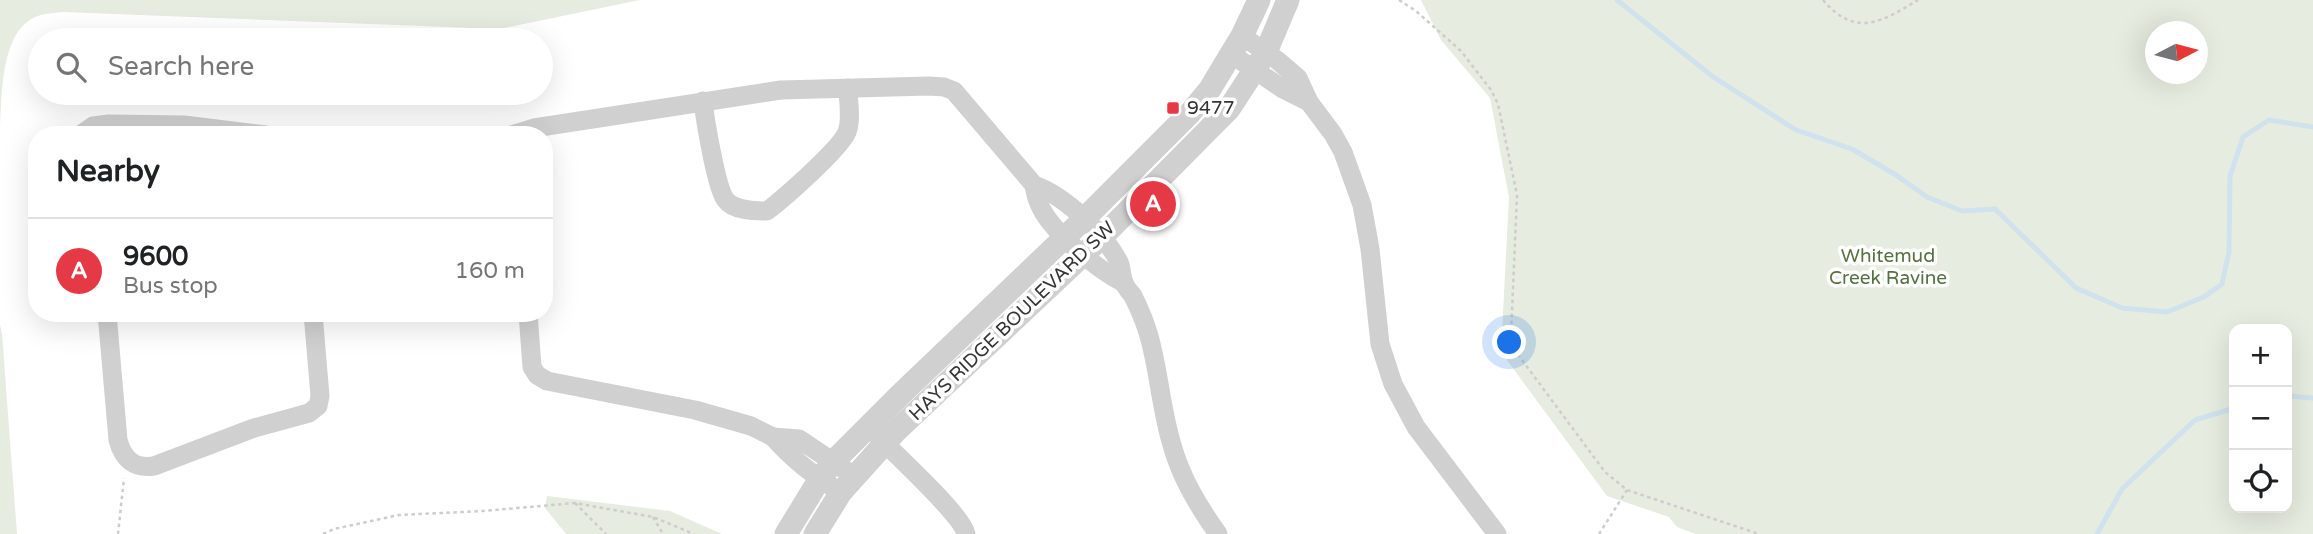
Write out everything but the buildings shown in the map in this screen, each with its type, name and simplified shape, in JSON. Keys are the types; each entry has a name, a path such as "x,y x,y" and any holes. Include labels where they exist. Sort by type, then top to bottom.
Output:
{"street":[{"name":"HAYS RIDGE BOULEVARD SW","path":"1259,0 1237,45 1210,89 1190,113 834,461 791,525 820,532 847,484 884,443 1210,130 1229,109 1260,61 1288,0"},
{"path":"1237,45 1260,61 1283,89 1308,102 1333,134 1343,152 1358,188 1367,228 1380,344 1393,384 1416,427 1497,534"},
{"path":"547,126 781,90 944,87 954,91 1034,185 1038,203 1051,223 1109,276 1124,283"},
{"path":"703,101 724,199 741,208 767,211 842,141 848,130 848,88"},
{"path":"93,126 192,126"},
{"path":"1034,185 1050,191 1084,219 1121,265 1124,283 1149,336 1168,429 1179,466 1199,508 1218,534"},
{"path":"108,322 118,440 122,455 143,467 154,466 254,428 309,413 318,406 320,396 314,322"},
{"path":"529,322 532,366 537,375 547,381 705,412 751,426 773,437 789,455 819,480 847,484"},
{"path":"869,426 953,512 965,528 966,534"},
{"path":"773,437 799,439 834,461 847,484"}],"path":[{"path":"1399,0 1416,11 1461,51 1496,97 1517,195 1511,336 1519,356 1605,472 1627,490 1759,534"},
{"path":"1823,0 1835,12 1857,22 1868,23 1890,18 1917,0"},
{"path":"118,534 126,458"},
{"path":"1599,534 1627,490"},
{"path":"575,503 606,534"},
{"path":"323,534 334,529 399,515 483,512 575,503 653,517 694,534"},
{"path":"653,517 663,534"}],"green space":[{"path":"0,0 640,0 504,28 63,12 44,14 28,22 11,47 3,81 0,131"},
{"name":"Whitemud Creek Ravine","path":"1421,0 2313,0 2313,534 1696,534 1677,527 1669,517 1607,496 1501,352 1509,197 1490,98 1441,40"},
{"path":"0,325 2,334 17,534 0,534"},
{"path":"547,496 670,511 722,534 566,534 545,508"}],"waterway":[{"path":"1617,0 1712,76 1796,130 1852,149 1927,197 1962,211 1995,209 2076,288 2122,308 2167,312 2204,297 2222,284 2229,252 2230,176 2243,137 2269,120 2313,127"},
{"path":"2292,396 2313,398"},
{"path":"2097,534 2122,489 2195,420 2229,410"}],"place":[{"name":"9477","path":"1173,108"},
{"name":"9600","path":"1153,204"}]}
